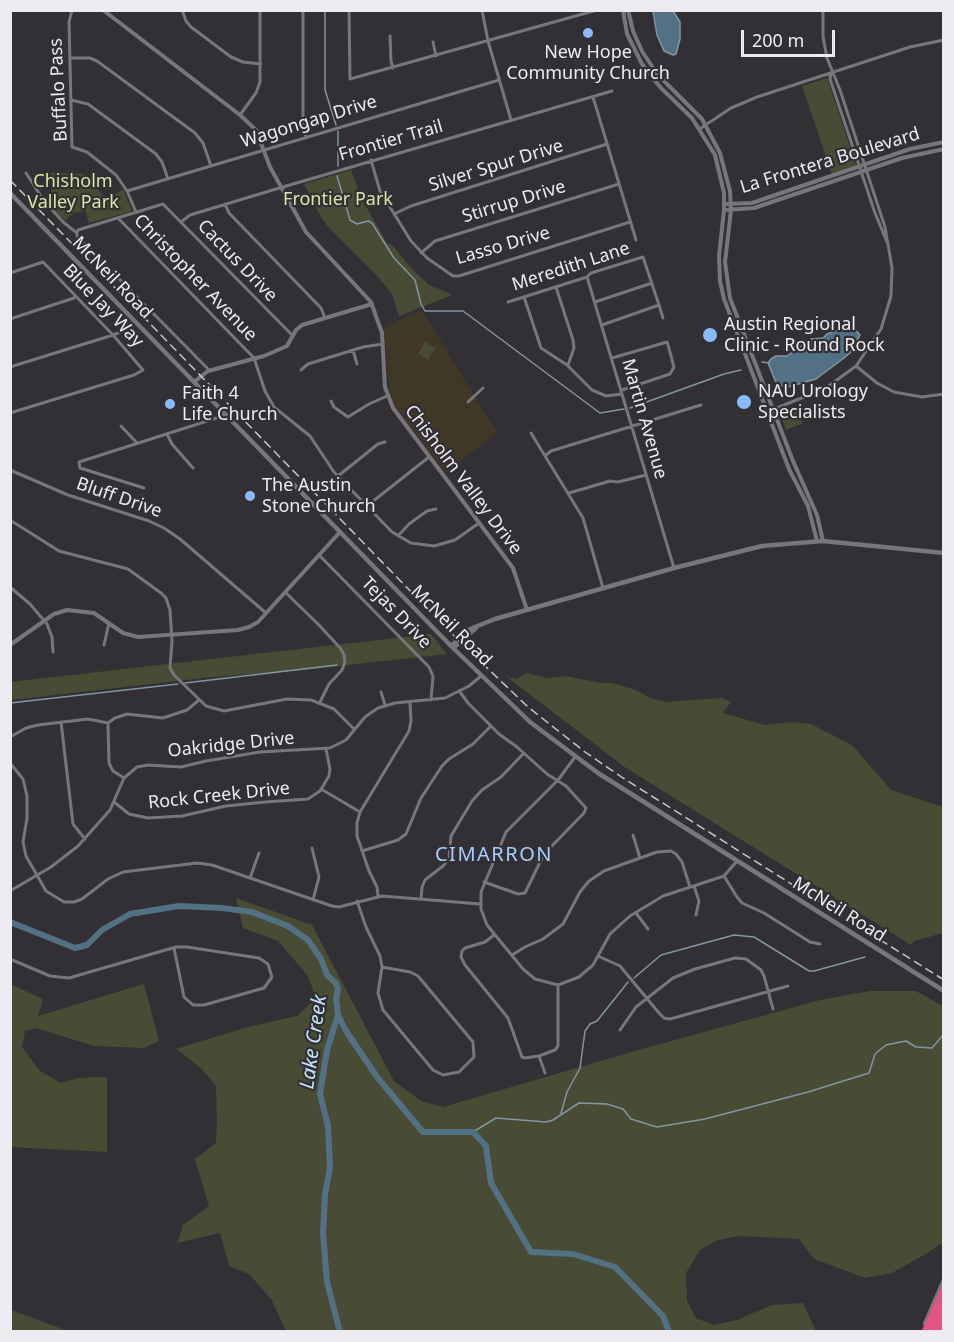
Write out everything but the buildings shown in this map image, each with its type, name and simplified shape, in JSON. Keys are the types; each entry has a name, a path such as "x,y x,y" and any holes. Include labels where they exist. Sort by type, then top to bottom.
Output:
{"highway":[{"path":"924,1332 944,1290"},
{"path":"932,1332 944,1305"},
{"path":"937,1332 944,1319"}],"main road":[{"name":"McNeil Road","path":"10,193 452,647 530,722 575,757 944,991"},
{"path":"452,647 481,625 527,610 674,568 762,546 820,541 944,551"},
{"path":"924,1332 944,1280"}],"street":[{"name":"Buffalo Pass","path":"72,10 69,22 72,147 84,150 116,175 127,191 136,212"},
{"name":"Chisholm Valley Drive","path":"103,10 256,129 270,167 309,236 372,304 382,333 387,396 396,412 517,575 527,610"},
{"path":"182,10 191,27 231,57 243,62 261,64"},
{"path":"240,115 259,87 260,10"},
{"path":"303,10 303,126 306,138"},
{"path":"348,10 350,79 597,10"},
{"path":"482,10 488,41 511,120"},
{"path":"623,10 627,34 642,64 660,87 701,128 711,146 719,168 724,207 719,256 723,299 770,411 813,504 821,526 820,541"},
{"path":"628,10 633,31 642,51 657,74 706,125 725,166 731,207 725,252 727,284 789,469 820,541"},
{"path":"770,411 826,388 856,366 882,329 889,305 892,268 885,227 840,90 831,72 823,38 823,10"},
{"path":"390,36 393,68"},
{"path":"701,128 740,104 923,43 944,40"},
{"path":"433,42 436,56"},
{"path":"70,58 90,58 97,61 195,132 203,143 211,166"},
{"path":"831,72 830,79 889,247"},
{"name":"Wagongap Drive","path":"127,191 499,80"},
{"name":"Frontier Trail","path":"181,222 190,215 225,204 612,91"},
{"path":"593,97 636,240"},
{"path":"71,100 88,104 156,154 165,167 168,178"},
{"name":"La Frontera Boulevard","path":"731,207 752,203 910,149 944,142"},
{"name":"Silver Spur Drive","path":"394,214 411,206 608,144"},
{"name":"La Frontera Boulevard","path":"724,207 754,208 918,153 944,149"},
{"name":"Lasso Drive","path":"371,160 380,191 421,253 449,274 457,276 630,222"},
{"path":"26,173 42,198 69,229 77,233 77,236 210,371"},
{"name":"Stirrup Drive","path":"421,253 435,241 619,184"},
{"name":"Cactus Drive","path":"136,212 163,204 293,336"},
{"path":"225,204 229,213 321,308 325,318"},
{"path":"77,233 78,230 136,212"},
{"name":"Christopher Avenue","path":"118,218 254,358 271,403 310,436 338,476 398,536 416,544 440,545 460,537 479,523"},
{"name":"Meredith Lane","path":"508,302 643,257 652,283"},
{"name":"Blue Jay Way","path":"10,273 43,262 143,370 134,375 10,413"},
{"name":"Martin Avenue","path":"587,277 674,568"},
{"path":"595,302 652,283 663,318"},
{"path":"556,286 573,340 574,348 567,365"},
{"path":"524,297 542,348 567,365 592,390 606,396 622,392 670,374 674,366 667,342 612,358"},
{"path":"10,319 75,298"},
{"path":"203,375 287,346 302,326 372,304"},
{"path":"602,325 659,305"},
{"path":"10,367 113,335 123,331 135,321"},
{"path":"301,370 308,364 383,344"},
{"path":"353,351 357,364"},
{"path":"201,362 205,369 203,375"},
{"path":"856,366 877,383 894,392 922,397 944,394"},
{"path":"194,382 210,371 223,368"},
{"path":"468,402 483,388"},
{"path":"331,401 334,407 348,417 387,396"},
{"path":"545,455 551,451 701,405"},
{"path":"144,488 80,468 78,464 80,461 226,415"},
{"path":"121,426 137,443"},
{"path":"531,433 585,523 603,588"},
{"path":"167,434 172,444 193,468"},
{"path":"338,476 378,444 385,442"},
{"path":"367,506 429,457"},
{"name":"Bluff Drive","path":"10,470 68,495 149,520 164,528 266,613"},
{"path":"569,493 610,481 618,482 646,475"},
{"path":"798,486 804,489 813,504"},
{"path":"398,536 409,524 427,511 435,509"},
{"path":"10,520 59,551 118,565 138,575 166,598 170,607 172,672 199,700 211,708 224,711 292,699 311,700 334,709 354,729"},
{"path":"10,645 58,612 73,610 94,613 123,633 133,636 244,629 258,622 340,532"},
{"name":"Tejas Drive","path":"319,555 429,667 433,676 431,700"},
{"path":"10,587 30,604 44,621 51,632 53,652"},
{"path":"285,592 319,625 344,655 345,663 342,670 324,691 320,703"},
{"path":"104,645 105,633 110,623"},
{"path":"360,812 321,789 330,772 326,749 339,744 369,713 385,705 445,698 471,685 481,676"},
{"path":"460,691 468,704 490,726 547,774 558,780 584,804 584,813 544,854 525,893 518,894 484,882"},
{"path":"381,692 385,705"},
{"path":"10,738 32,726 93,719 108,723 118,716 128,714 163,718 187,710 199,700"},
{"path":"378,896 377,887 362,851 357,828 360,812 409,731 410,702"},
{"path":"61,723 73,824 85,838"},
{"path":"10,891 62,860 107,814 114,802 124,778 113,771 109,763 108,723"},
{"path":"362,851 398,840 406,834 421,798 442,766 473,744 490,726"},
{"name":"Oakridge Drive","path":"124,778 130,771 144,765 181,767 260,752 326,749"},
{"path":"421,899 425,880 449,858 451,836 472,801 482,790 501,777 524,753"},
{"path":"575,757 558,780 506,832 481,892 480,903 484,920 523,969 535,979 558,985 574,980 584,974 598,956 610,934 626,919 663,896 724,876 737,861"},
{"path":"10,763 23,779 25,786 28,807 23,844 26,856 36,877 48,893 60,900 69,902 82,899 113,876 128,871 202,863 335,907 378,896 480,903"},
{"name":"Rock Creek Drive","path":"114,802 134,816 148,818 182,816 226,806 304,800 316,795 321,789"},
{"path":"633,835 640,858"},
{"path":"312,848 319,878 313,900"},
{"path":"512,955 525,946 543,939 563,924 580,892 604,871 661,852 671,851 682,862 699,902 696,915"},
{"path":"250,878 259,853"},
{"path":"724,876 742,903 764,913 810,942 820,944"},
{"path":"357,901 377,949 382,968 378,993 382,1010 434,1070 443,1075 459,1072 474,1057 472,1042 468,1036 418,976 410,972 382,968"},
{"path":"636,913 648,929"},
{"path":"494,935 485,942 463,950 461,954 463,962 508,1018 522,1057 539,1056 555,1050 558,1046 558,985"},
{"path":"10,960 50,976 69,978 174,948 187,947 259,958 268,964 272,977 264,988 204,1005 193,1005 184,997 174,948"},
{"path":"598,956 620,966 659,1014 670,1019 788,986"},
{"path":"620,1030 632,1011 678,975 738,958 746,959 761,970 773,1009"},
{"path":"539,1056 545,1073"}],"shaded area":[{"path":"422,310 497,433 446,473 397,409 390,393 384,327"}],"green space":[{"path":"827,78 856,165 832,174 802,86"},
{"name":"Frontier Park","path":"351,170 361,198 387,243 392,245 428,284 452,295 399,316 392,294 330,229 304,184"},
{"name":"Chisholm Valley Park","path":"51,173 83,174 108,200 123,189 132,211 89,223 85,210 73,213 65,221 51,206"},
{"path":"425,342 435,348 428,360 418,354"},
{"path":"801,406 804,415 801,417 803,423 786,430 782,419 784,413"},
{"path":"431,634 447,654 11,700 10,682"},
{"path":"526,673 548,678 565,676 612,683 667,702 722,698 731,702 723,713 765,725 792,722 811,724 852,745 891,790 943,807 943,933 914,941 911,945 626,768 507,677 517,679"},
{"path":"236,898 312,925 394,1081 421,1101 443,1107 820,1000 870,991 916,991 943,1006 943,1242 892,1273 865,1278 814,1259 799,1239 740,1236 718,1240 700,1250 686,1273 687,1301 696,1318 714,1325 737,1320 772,1305 803,1303 816,1331 286,1331 271,1299 249,1274 229,1266 220,1233 177,1243 183,1225 209,1206 195,1159 216,1143 217,1124 216,1086 201,1068 176,1049 248,1027 297,1016 316,998 308,976 278,941 243,928"},
{"path":"10,984 43,999 38,1016 144,984 159,1041 144,1048 94,1046 36,1028 25,1031 22,1047 40,1071 61,1083 78,1078 107,1077 107,1152 11,1147"},
{"path":"11,1310 65,1330 73,1331 11,1331"}],"water":[{"path":"653,11 673,11 680,22 680,39 676,54 664,51 657,35"},
{"path":"853,327 860,335 852,351 844,358 816,379 788,387 777,385 768,363 771,359 776,356 787,356 811,339 823,338 827,334"}],"waterway":[{"path":"325,10 325,90 336,125"},
{"path":"338,131 338,166"},
{"path":"337,176 350,220 357,224 368,221 372,223 394,258 415,280 425,311 463,311 600,413 624,409"},
{"path":"762,362 769,363"},
{"path":"630,408 741,370"},
{"path":"185,683 337,665"},
{"path":"10,703 178,684"},
{"name":"Lake Creek","path":"10,922 75,948 87,945 102,930 130,914 179,906 222,908 252,912 288,926 308,940 321,959 327,975 336,983 338,989 336,999 338,1015 327,1050 320,1094 328,1126 330,1168 325,1194 323,1233 327,1282 340,1332"},
{"path":"634,978 661,955 734,935 754,937 809,971 865,957"},
{"path":"561,1113 567,1092 580,1068 585,1031 590,1024 597,1021 628,982"},
{"path":"338,1015 377,1077 423,1132 473,1132 486,1146 491,1183 531,1252 573,1254 615,1267 663,1316 669,1332"},
{"path":"473,1132 496,1118 546,1122 579,1103 607,1104 623,1109 631,1119 657,1127 705,1119 808,1092 869,1073 875,1054 886,1045 906,1041 916,1047 932,1048 944,1034"}],"railway":[{"path":"10,180 460,642 528,707 585,752 623,778 944,980"}],"place":[{"name":"New Hope Community Church","path":"588,33"},
{"name":"Austin Regional Clinic - Round Rock","path":"710,335"},
{"name":"NAU Urology Specialists","path":"744,402"},
{"name":"Faith 4 Life Church","path":"170,404"},
{"name":"The Austin Stone Church","path":"250,496"}],"district":[{"name":"CIMARRON","path":"494,855"}]}
